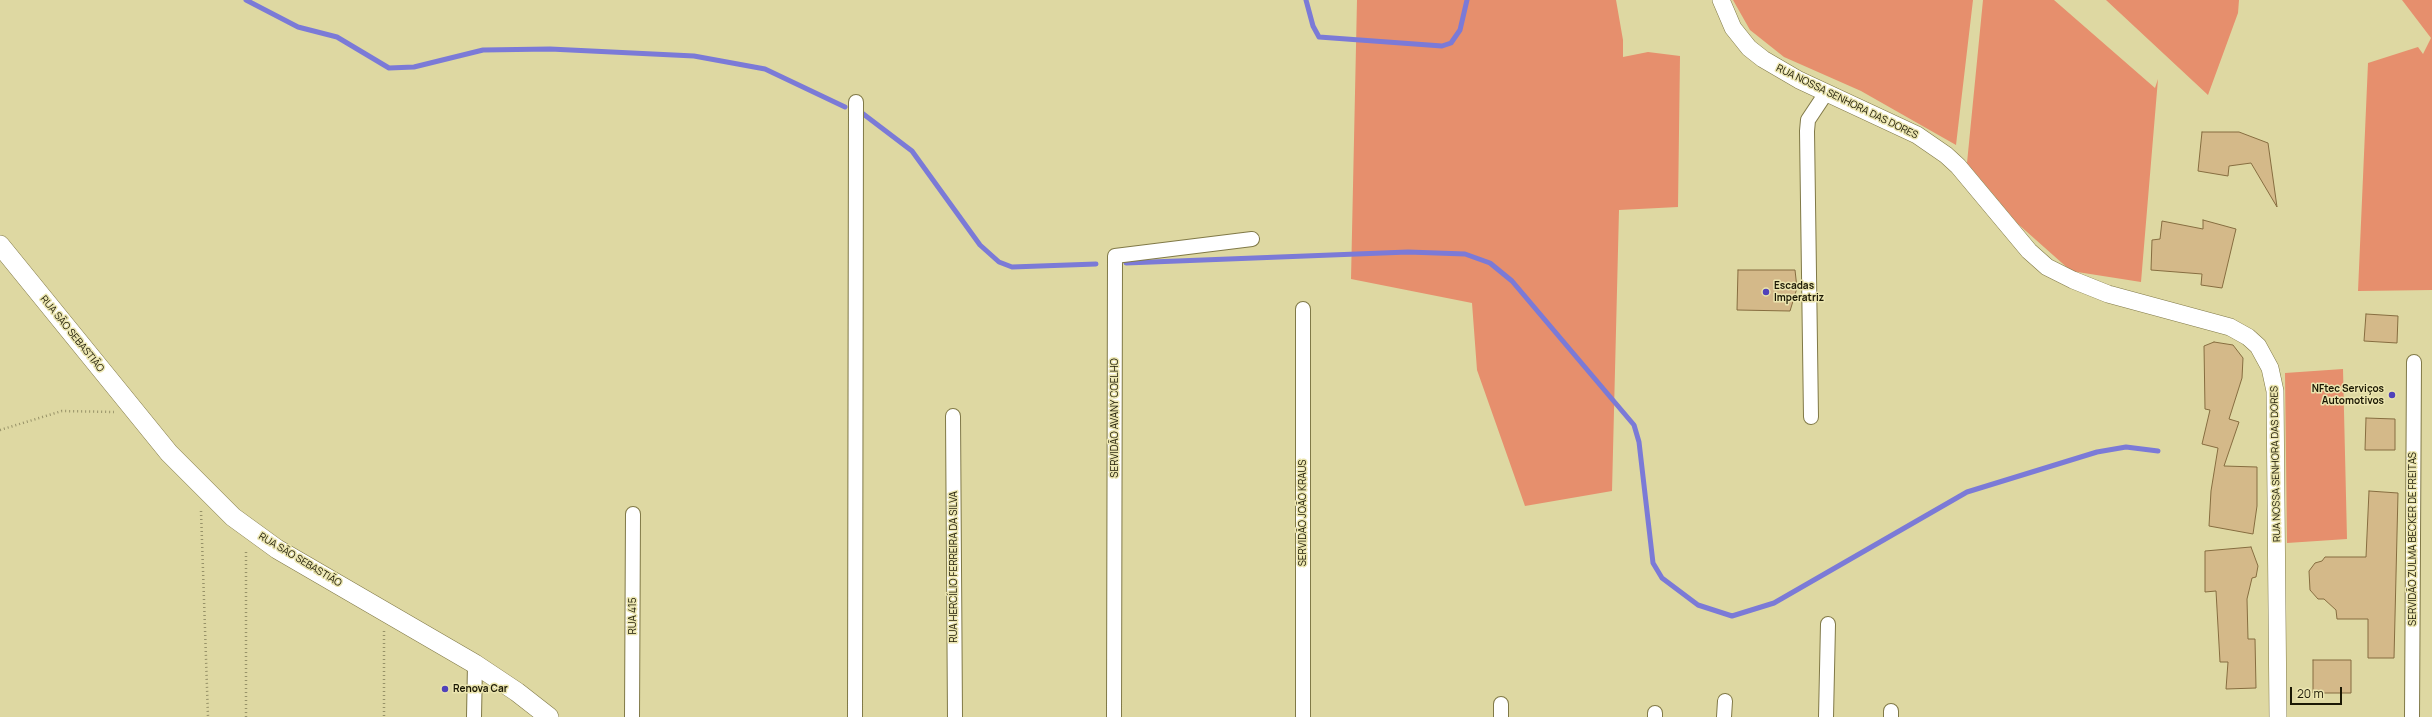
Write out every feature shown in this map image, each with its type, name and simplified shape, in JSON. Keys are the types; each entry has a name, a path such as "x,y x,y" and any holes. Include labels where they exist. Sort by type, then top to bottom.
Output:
{"main road":[{"name":"RUA SÃO SEBASTIÃO","path":"0,245 136,412 201,486 249,529 277,549 475,664 517,692 549,717"}],"street":[{"name":"RUA NOSSA SENHORA DAS DORES","path":"1721,0 1730,23 1749,48 1778,70 1912,133 1946,155 1958,166 2029,251 2053,270 2108,294 2230,327 2254,341 2263,353 2270,368 2275,391 2278,717"},
{"path":"1810,416 1806,131 1808,120 1826,93"},
{"path":"855,717 856,102"},
{"name":"SERVIDÃO AVANY COELHO","path":"1114,717 1115,256 1252,239"},
{"name":"SERVIDÃO JOÃO KRAUS","path":"1303,309 1303,717"},
{"name":"SERVIDÃO ZULMA BECKER DE FREITAS","path":"2412,717 2414,362"},
{"name":"RUA HERCÍLIO FERREIRA DA SILVA","path":"953,416 955,717"},
{"name":"RUA 415","path":"632,717 633,514"},
{"path":"1826,717 1828,624"},
{"path":"474,717 475,664"},
{"path":"1724,717 1725,701"}],"path":[{"path":"0,430 62,412 136,412"},
{"path":"201,486 208,717"},
{"path":"246,717 245,555 249,529"},
{"path":"384,610 384,717"}],"shaded area":[{"path":"1357,0 1616,0 1623,40 1623,57 1648,52 1680,56 1678,207 1619,210 1612,491 1525,506 1477,370 1472,303 1351,279"},
{"path":"1733,0 1973,0 1956,145 1861,91 1784,57 1750,30"},
{"path":"1983,0 2054,0 2155,88 2158,79 2141,282 2071,271 2018,224 1967,163"},
{"path":"2106,0 2239,0 2238,13 2208,95"},
{"path":"2402,0 2432,0 2432,290 2358,291 2368,63 2418,47 2423,54 2431,38"},
{"path":"2343,369 2347,539 2287,543 2285,373"}],"building":[{"path":"2202,132 2239,132 2268,143 2277,207 2251,163 2229,166 2228,176 2198,171"},
{"path":"2203,220 2236,229 2222,288 2201,285 2202,274 2151,270 2152,240 2160,239 2162,221 2203,229"},
{"path":"1738,270 1795,270 1797,288 1790,311 1737,310"},
{"path":"2366,314 2398,316 2397,343 2364,341"},
{"path":"2214,342 2233,345 2243,358 2242,378 2229,419 2239,422 2224,466 2257,467 2257,506 2253,534 2209,526 2211,491 2218,448 2202,444 2210,410 2205,409 2204,346"},
{"path":"2366,418 2395,419 2395,450 2365,450"},
{"path":"2369,491 2398,493 2394,658 2368,658 2368,619 2337,619 2336,610 2324,599 2318,599 2310,590 2309,571 2315,563 2322,561 2325,557 2366,557"},
{"path":"2251,547 2258,566 2256,577 2252,578 2247,599 2248,639 2255,639 2256,688 2226,689 2228,662 2220,662 2216,591 2205,592 2205,551"},
{"path":"2313,660 2351,660 2351,693 2313,693"}],"waterway":[{"path":"246,0 298,27 337,37 389,68 414,67 483,50 550,49 694,56 765,69 845,107"},
{"path":"1306,0 1313,26 1319,37 1442,46 1451,43 1460,30 1467,0"},
{"path":"862,113 912,151 980,245 999,262 1012,267 1096,264"},
{"path":"1126,263 1408,252 1465,254 1490,263 1512,281 1634,425 1639,442 1653,563 1662,578 1698,605 1732,616 1774,603 1967,492 2097,452 2126,447 2158,451"}],"place":[{"name":"Escadas Imperatriz","path":"1766,292"},
{"name":"NFtec Serviços Automotivos","path":"2392,395"},
{"name":"Renova Car","path":"445,689"}]}
